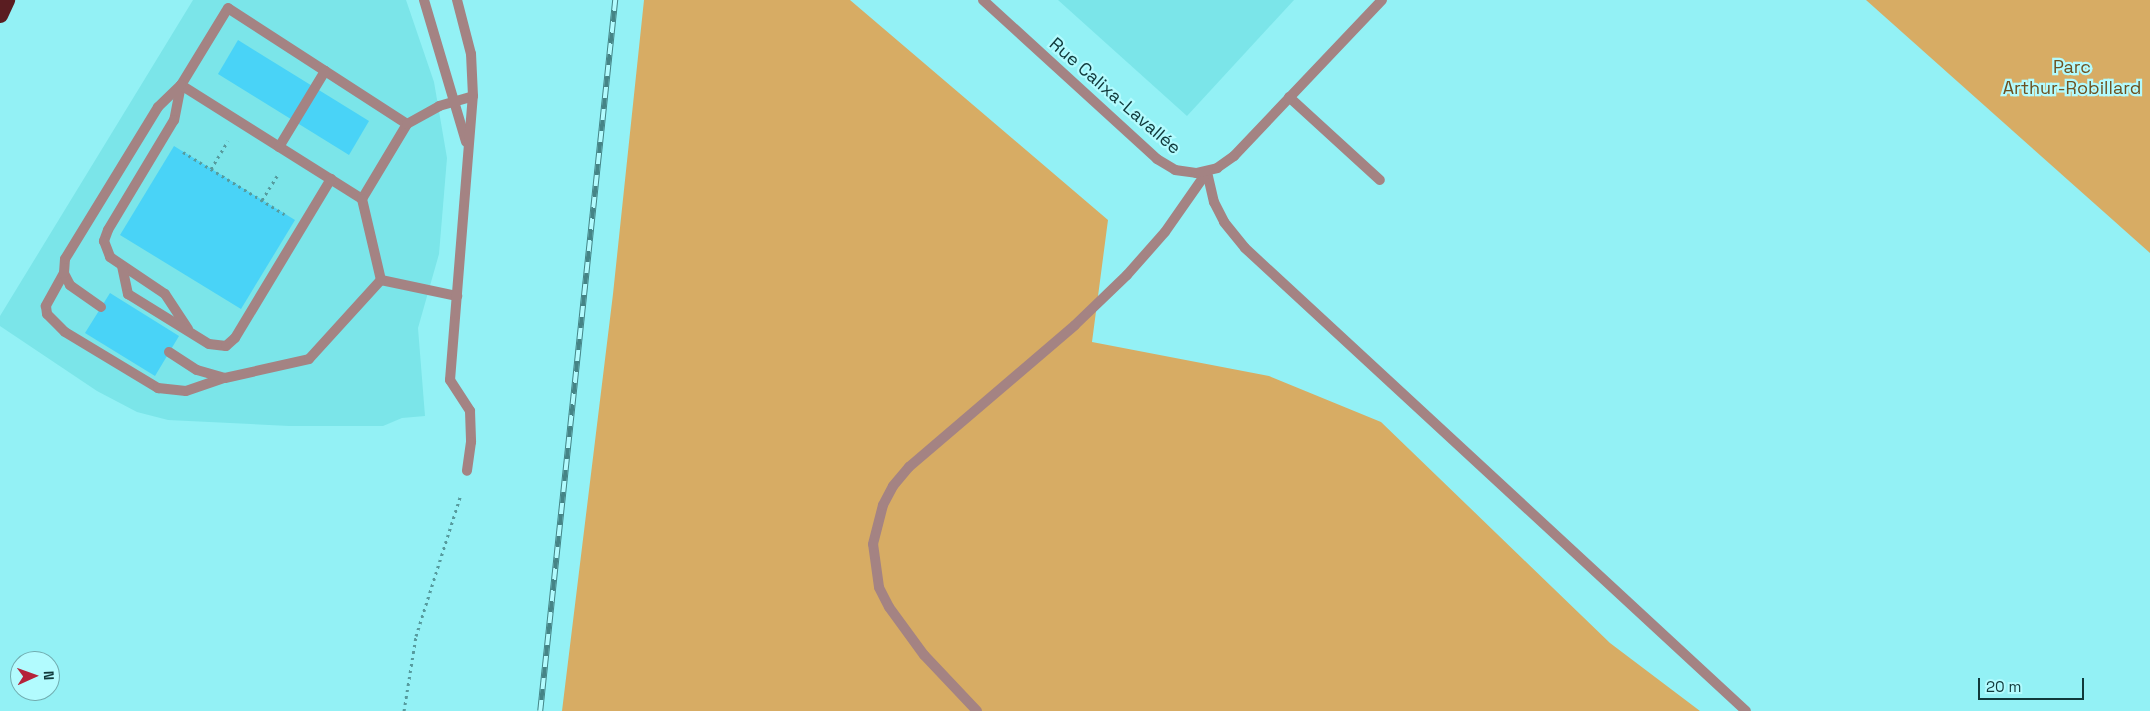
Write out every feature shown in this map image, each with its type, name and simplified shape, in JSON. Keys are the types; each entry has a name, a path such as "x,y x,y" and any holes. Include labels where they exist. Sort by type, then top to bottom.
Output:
{"highway":[{"path":"0,14 7,0"}],"street":[{"path":"424,0 456,101 468,155"},
{"path":"457,0 471,54 473,96 450,380 470,411 471,442 467,471"},
{"name":"Rue Calixa-Lavallée","path":"983,0 1157,159 1186,172 1207,172"},
{"path":"977,711 919,648 889,607 879,587 873,544 883,505 893,486 909,467 1075,325 1127,275 1165,232 1207,172 1234,156 1382,0"},
{"path":"381,280 309,359 225,378 186,391 158,388 65,332 46,314 46,306 64,273 68,253 158,107 181,85 228,8 407,124"},
{"path":"279,147 325,71"},
{"path":"181,85 362,199 381,280"},
{"path":"181,85 174,120 105,235 107,253 122,266 166,294 190,333"},
{"path":"362,199 407,124 439,106 473,96"},
{"path":"1289,97 1380,180"},
{"path":"1207,172 1217,208 1245,248 1746,711"},
{"path":"122,266 128,294 215,347 231,343 331,179"},
{"path":"64,273 70,285 101,307"},
{"path":"381,280 457,296"},
{"path":"169,352 197,370 225,378"}],"path":[{"path":"212,169 240,122"},
{"path":"179,149 290,217"},
{"path":"262,200 290,154"},
{"path":"404,711 416,636 455,518 467,471"}],"shaded area":[{"path":"193,0 406,0 434,82 447,158 439,254 418,328 425,416 402,418 383,426 289,426 168,420 137,412 97,391 0,326 0,316"},
{"path":"1058,0 1294,0 1187,116"}],"green space":[{"path":"644,0 850,0 1108,220 1092,342 1269,376 1381,422 1610,643 1700,711 562,711 613,294"},
{"name":"Parc Arthur-Robillard","path":"1866,0 2150,0 2150,253"}],"building":[{"path":"238,40 369,121 349,155 218,74"},
{"path":"174,146 295,220 241,309 120,235"},
{"path":"110,293 179,336 155,376 85,333"}],"railway":[{"path":"540,711 615,0"}]}
